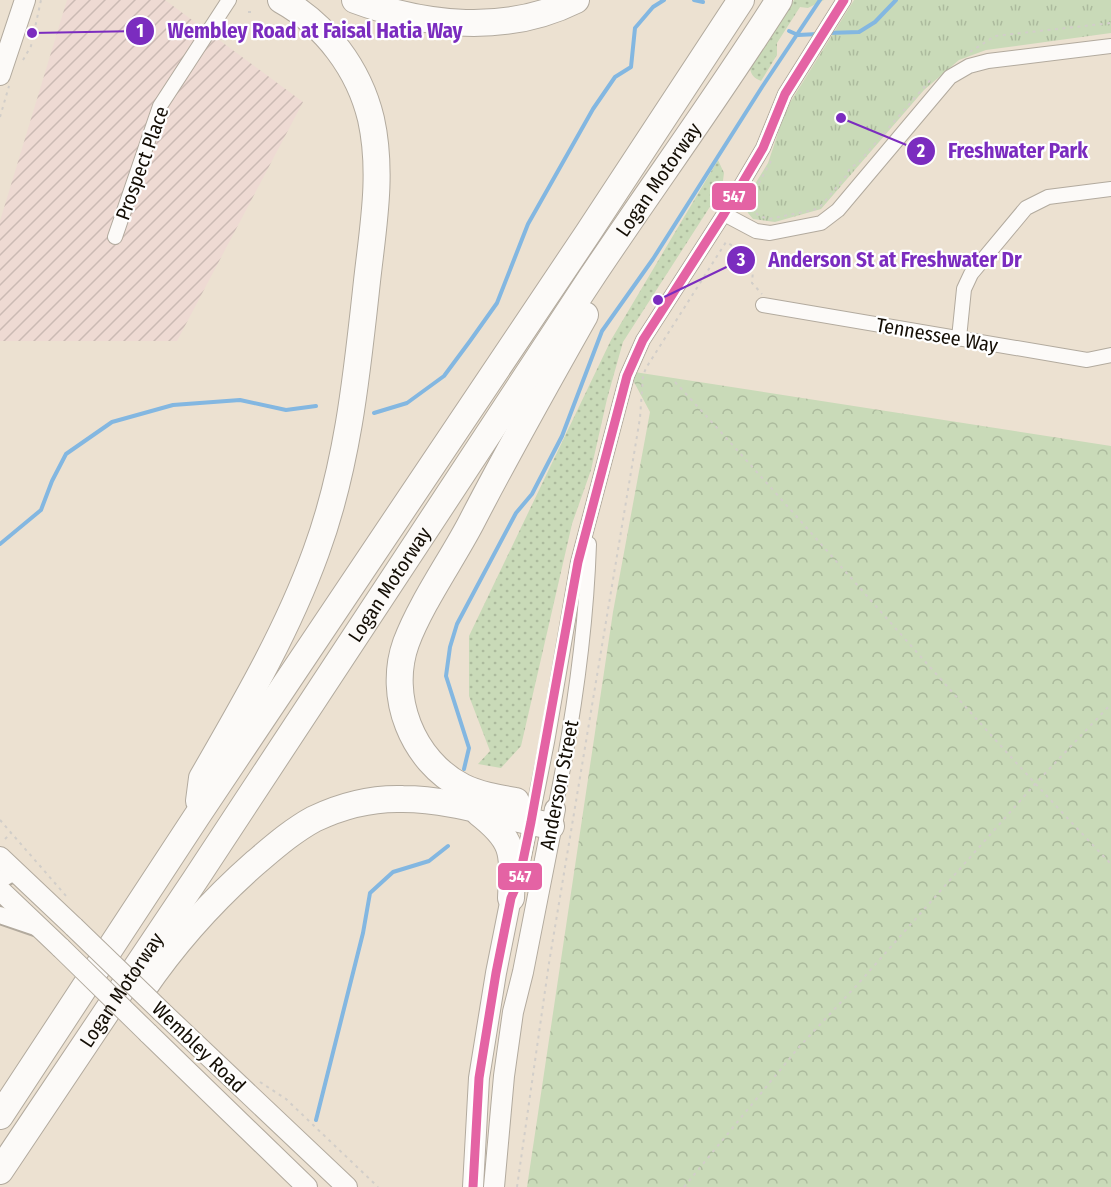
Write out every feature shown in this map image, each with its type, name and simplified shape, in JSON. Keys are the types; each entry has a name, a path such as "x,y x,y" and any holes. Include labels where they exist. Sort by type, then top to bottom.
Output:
{"highway":[{"path":"197,816 202,778 277,645 312,563 328,518 349,423 376,203 377,157 371,119 360,85 331,41 307,17 281,0"},
{"path":"355,0 400,15 470,24 527,16 576,0"},
{"name":"Logan Motorway","path":"0,1116 197,816 582,243 741,0"},
{"name":"Logan Motorway","path":"0,1171 195,880 591,278 697,126 779,0"},
{"path":"543,816 461,786 436,767 411,734 401,703 399,677 401,661 411,631 503,460 591,305 591,278"},
{"path":"8,1187 167,956 216,900 285,838 329,813 363,802 385,799 420,800 476,811 543,816"},
{"path":"476,811 494,825 508,841 512,873 511,897"}],"main road":[{"path":"0,75 25,0"},
{"name":"Anderson Street","path":"494,1187 503,1086 513,1012 523,972 543,816"},
{"name":"Wembley Road","path":"2,848 7,876 74,927 347,1187"},
{"name":"Wembley Road","path":"0,890 307,1187"},
{"name":"Anderson Street","path":"473,1187 479,1078 511,897"}],"street":[{"name":"Prospect Place","path":"115,237 160,106 229,0"},
{"name":"Anderson Street","path":"543,816 578,562 590,524 627,376 643,340 724,214 763,148 778,108 844,0"},
{"path":"724,214 756,231 770,233 820,223 838,210 950,77 969,66 988,61 1111,46"},
{"path":"959,338 964,289 971,274 1026,208 1047,196 1111,189"},
{"name":"Tennessee Way","path":"763,306 1087,360 1111,355"},
{"name":"Anderson Street","path":"511,897 543,816 572,728 579,670 590,524"},
{"path":"0,915 39,928"}],"path":[{"path":"248,12 255,12"},
{"path":"517,1187 549,963 640,418 643,376 726,242 754,258 752,283 762,292 763,306"},
{"path":"675,382 790,507 1035,784 1111,864"},
{"path":"684,1187 799,1047 858,984 1035,784 1111,704"},
{"path":"0,820 68,899"},
{"path":"0,824 5,826"},
{"path":"2,848 11,833"},
{"path":"308,1121 378,1187"}],"shaded area":[{"path":"67,0 165,0 303,102 177,341 0,341 0,221"}],"green space":[{"path":"794,0 824,0 808,8 800,7 777,43 777,55 761,81 756,79 750,68"},
{"path":"854,0 1111,0 1111,33 986,50 959,60 924,90 821,209 775,222 753,219 745,205 747,197 768,163 786,109"},
{"path":"718,160 724,173 722,188 623,342 591,470 572,524 521,746 501,768 478,764 490,751 469,696 469,636 611,340"},
{"path":"628,371 1111,446 1111,1187 527,1187 613,612 650,412"}],"waterway":[{"path":"374,413 407,403 444,376 497,303 528,224 593,109 615,77 631,67 635,28 653,7 664,0"},
{"path":"694,0 703,2"},
{"path":"464,769 469,748 446,676 450,647 457,624 516,513 532,494 562,436 602,331 653,259 820,0"},
{"path":"828,33 859,32 875,22 896,0"},
{"path":"789,31 798,35 818,34"},
{"path":"0,544 41,510 66,454 112,422 173,405 240,400 286,410 316,406"},
{"path":"316,1120 363,933 370,893 393,872 429,861 448,846"}],"transit line":[{"name":"547","path":"473,1187 479,1078 496,973 511,898 519,880 531,822 578,562 627,376 643,340 724,214 763,148 785,94 844,0"}],"place":[{"name":"Wembley Road at Faisal Hatia Way","path":"32,33"},
{"name":"Freshwater Park","path":"841,118"},
{"name":"Anderson St at Freshwater Dr","path":"658,300"}]}
